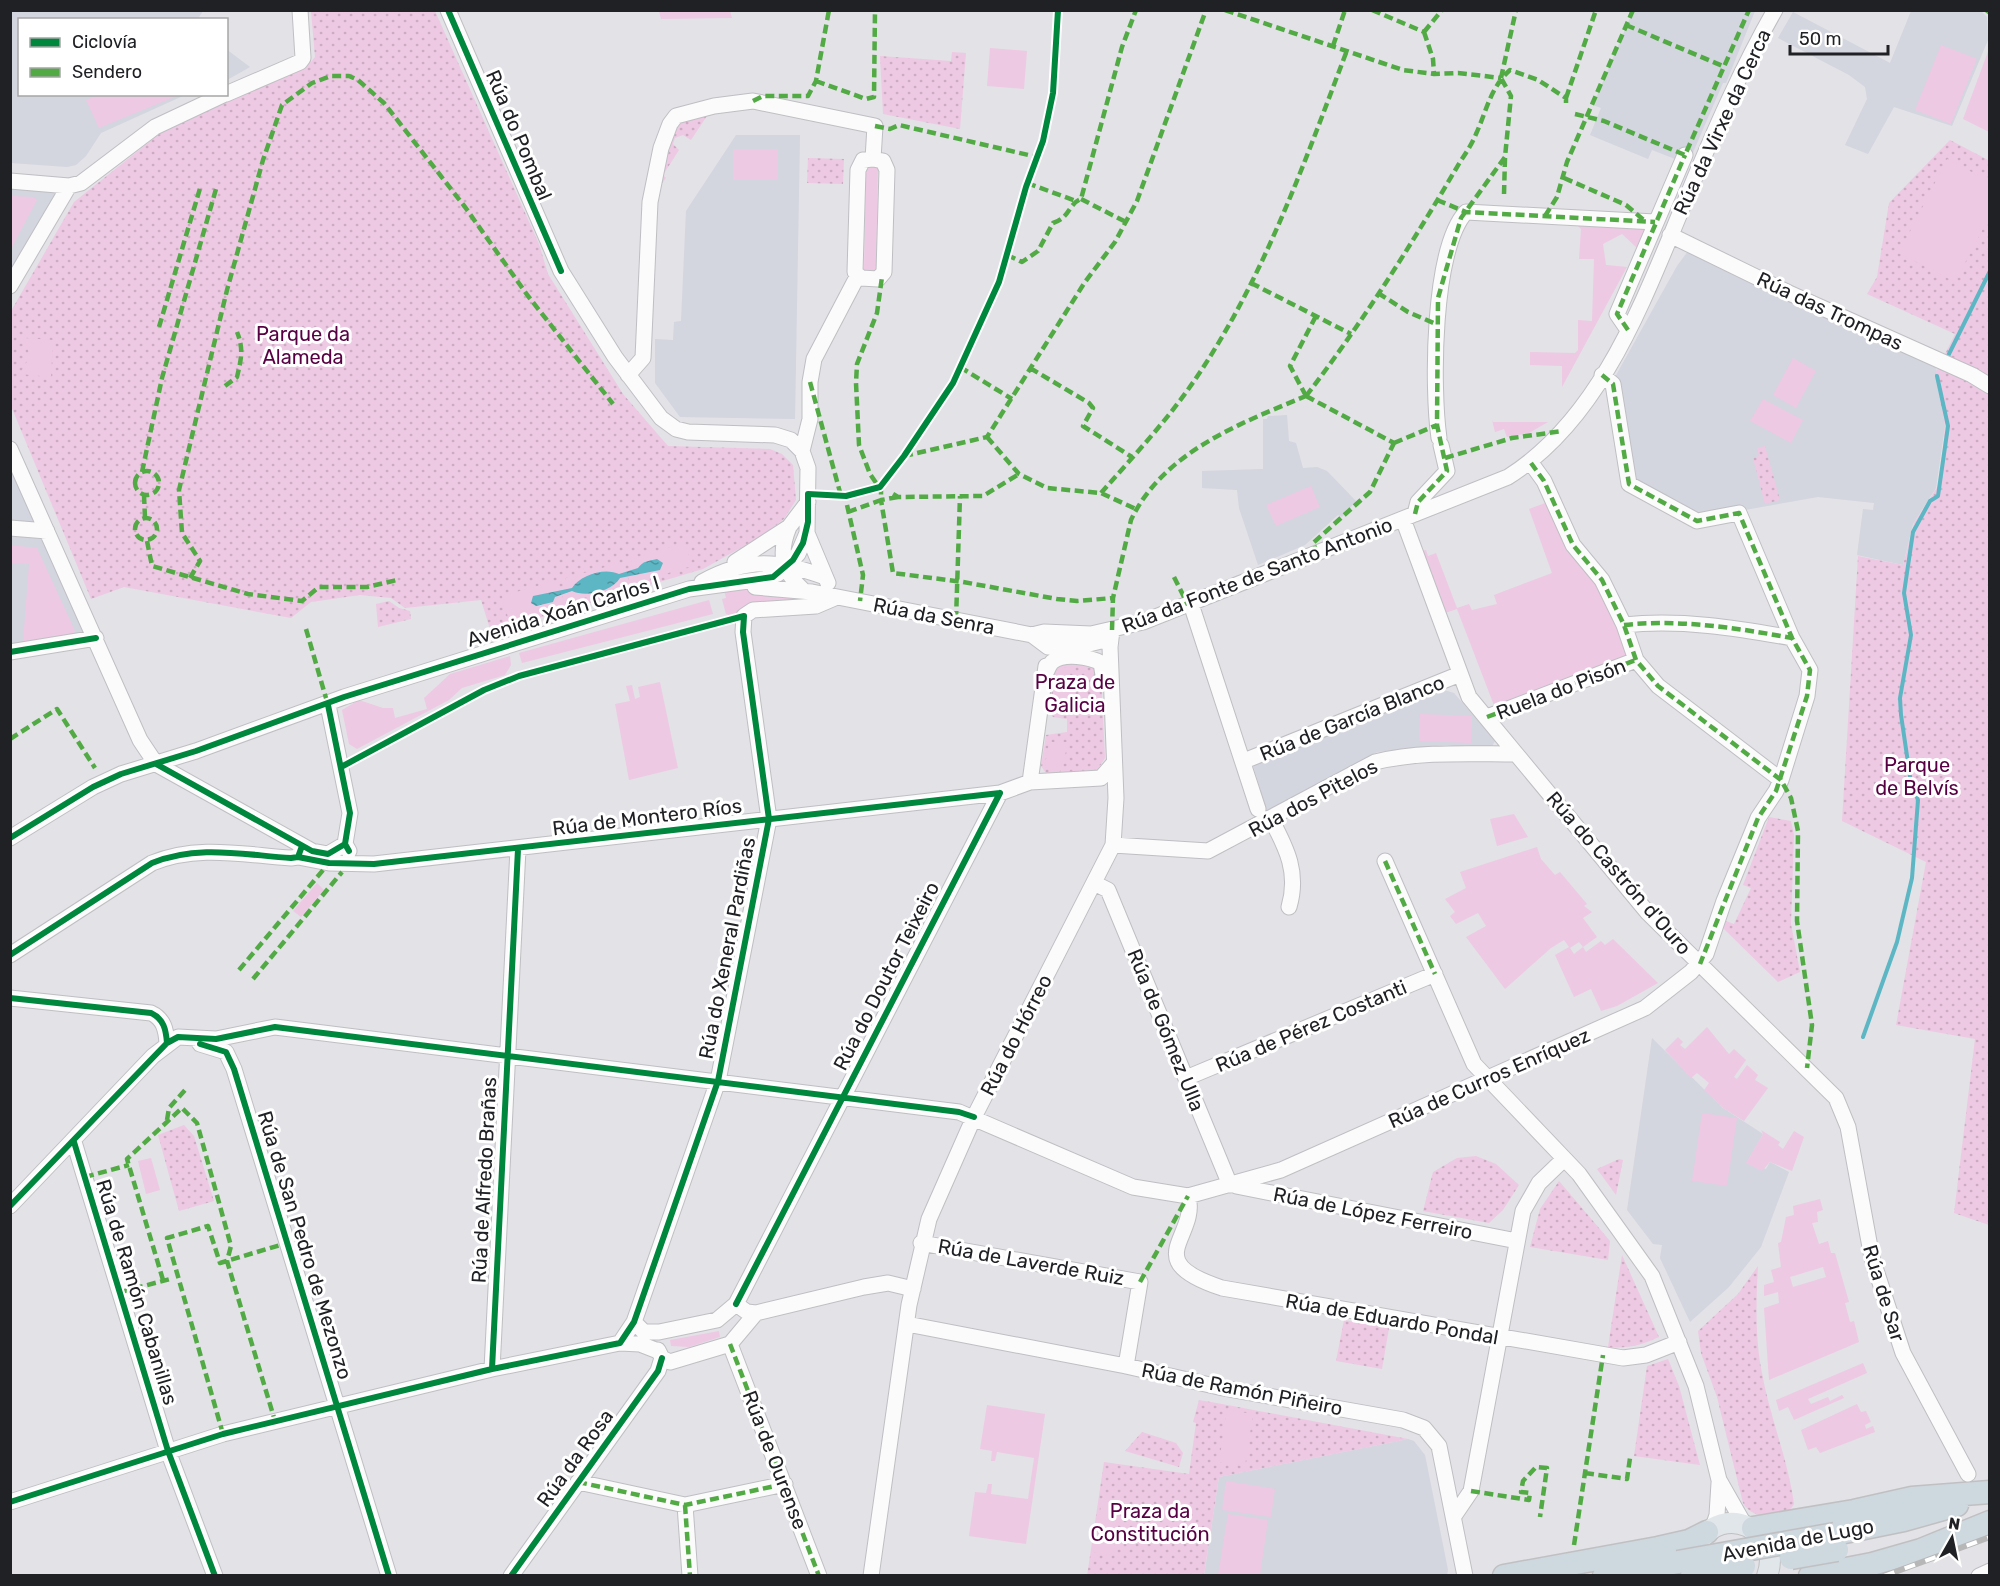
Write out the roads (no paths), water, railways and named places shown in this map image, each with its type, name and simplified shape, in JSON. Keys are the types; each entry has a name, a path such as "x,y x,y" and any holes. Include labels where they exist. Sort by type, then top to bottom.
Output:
{"highway":[{"path":"1749,1526 1854,1511 1912,1498 1989,1493"},
{"name":"Avenida de Lugo","path":"1836,1542 1989,1493"},
{"name":"Avenida de Lugo","path":"1604,1575 1685,1569 1957,1522 1989,1510"},
{"path":"1810,1575 1872,1564 1911,1552 1989,1522"},
{"path":"1504,1575 1658,1548 1689,1541 1710,1530"}],"main road":[{"path":"1698,1575 1695,1553 1710,1530 1731,1522 1749,1526 1763,1537 1769,1548 1771,1561 1767,1575"}],"street":[{"path":"228,93 300,63 303,57 300,10"},
{"name":"Rúa do Pombal","path":"448,10 557,264 628,375 661,418 676,429 775,435 791,440 802,451"},
{"name":"Rúa da Virxe da Cerca","path":"1602,375 1628,330 1735,84 1775,10"},
{"path":"10,179 69,186 87,179 155,127 222,96"},
{"path":"628,375 643,358 650,202 654,174 670,124 680,113 753,101 875,126 873,159"},
{"path":"1628,330 1617,314 1685,155"},
{"path":"689,589 773,577 798,554 807,533 808,468 802,451 810,419 810,382 817,353 857,277 858,170 863,160 873,159 883,161 887,171 884,272 878,279 857,277"},
{"path":"10,286 69,186"},
{"path":"1409,516 1418,502 1447,471 1440,441 1436,362 1438,298 1458,225 1466,212 1655,222"},
{"name":"Rúa das Trompas","path":"1670,235 1789,293 1972,375 1989,387"},
{"path":"1602,375 1613,384 1629,484 1697,521 1739,513 1792,638 1810,670 1807,696 1781,780 1758,818 1700,964"},
{"name":"Rúa da Fonte de Santo Antonio","path":"1101,637 1191,604 1508,477 1531,463 1563,431 1602,375"},
{"path":"10,449 140,740 156,764"},
{"path":"1531,463 1544,481 1573,544 1602,580 1624,625 1636,660 1658,686 1781,780"},
{"path":"689,589 727,570 789,527 808,502"},
{"name":"Rúa do Castrón d'Ouro","path":"1409,516 1469,697 1648,913 1836,1098"},
{"path":"789,527 782,548 786,566 794,581 804,591"},
{"path":"10,528 47,531"},
{"path":"807,533 825,577 837,597"},
{"path":"727,570 755,563 772,562 825,577"},
{"path":"714,584 721,588 763,586 837,597"},
{"name":"Avenida Xoán Carlos I","path":"10,838 108,779 447,664 689,589"},
{"name":"Rúa da Senra","path":"744,616 753,610 823,605 837,597 1032,635 1044,632 1101,637"},
{"path":"1191,604 1258,809"},
{"name":"Rúa do Xeneral Pardiñas","path":"620,1343 634,1322 718,1081 770,819 743,632 744,616"},
{"path":"1624,625 1653,622 1741,629 1792,638"},
{"name":"Rúa da Senra","path":"1032,635 1048,647"},
{"path":"1048,647 1081,646 1101,637"},
{"path":"1048,647 1059,640 1101,637"},
{"name":"Rúa do Hórreo","path":"871,1575 907,1324 921,1243 928,1219 974,1118 1113,845 1116,798 1114,762 1101,637"},
{"path":"10,652 96,638"},
{"path":"1030,782 1048,647"},
{"path":"1045,675 1052,662 1061,658 1084,658 1101,663 1106,755 1114,762"},
{"name":"Ruela do Pisón","path":"1487,717 1636,660"},
{"name":"Rúa de García Blanco","path":"1244,761 1460,674"},
{"path":"327,705 350,813 345,844 351,855 362,864"},
{"name":"Rúa dos Pitelos","path":"1113,845 1208,851 1375,762 1392,758 1444,754 1516,754"},
{"name":"Rúa de Montero Ríos","path":"156,764 300,851 330,863 362,864 518,849 1000,793 1030,782 1101,778 1114,762"},
{"name":"Rúa do Doutor Teixeiro","path":"736,1304 1000,793"},
{"path":"1271,819 1284,844 1295,880 1288,907"},
{"path":"10,955 152,863 166,857 233,850 300,851 327,854 345,844"},
{"name":"Rúa de Alfredo Brañas","path":"492,1369 518,849"},
{"path":"1385,861 1474,1064 1564,1159 1609,1212 1652,1276 1696,1386 1719,1480 1717,1515 1710,1530"},
{"name":"Rúa de Gómez Ulla","path":"1094,883 1108,890 1230,1185"},
{"name":"Rúa de Curros Enríquez","path":"1188,1196 1220,1185 1230,1185 1268,1174 1631,1016 1700,964"},
{"name":"Rúa de Pérez Costanti","path":"1186,1078 1435,974"},
{"path":"10,998 156,1015 166,1030 169,1043"},
{"path":"10,1206 74,1142 153,1056 169,1043 178,1037 216,1039 275,1027 959,1112 1133,1187 1188,1196"},
{"name":"Rúa de San Pedro de Mezonzo","path":"169,1043 206,1045 226,1052 242,1097 389,1575"},
{"name":"Rúa de Sar","path":"1836,1098 1848,1127 1872,1258 1903,1353 1968,1474"},
{"name":"Rúa de Ramón Cabanillas","path":"74,1142 168,1451 215,1575"},
{"path":"1454,1516 1471,1491 1523,1211 1533,1191 1564,1159"},
{"path":"1268,1174 1265,1184 1268,1193"},
{"name":"Rúa de López Ferreiro","path":"1230,1185 1517,1241"},
{"name":"Rúa de Eduardo Pondal","path":"1188,1196 1191,1206 1178,1239 1176,1256 1185,1269 1208,1284 1500,1338 1623,1358 1646,1355 1679,1342"},
{"name":"Rúa de Laverde Ruiz","path":"921,1243 1140,1282 1126,1366"},
{"path":"634,1322 644,1332 659,1332 717,1320 736,1304 747,1312 756,1313 888,1283 913,1289"},
{"path":"10,1502 168,1451 336,1406 492,1369 620,1343 640,1344 670,1362 730,1344 756,1313"},
{"name":"Rúa de Ramón Piñeiro","path":"907,1324 1126,1366 1223,1388 1403,1420 1424,1428 1439,1446 1465,1575"},
{"path":"659,1332 660,1355"},
{"name":"Rúa de Ourense","path":"730,1344 819,1575"},
{"name":"Rúa da Rosa","path":"511,1575 658,1371 660,1355"},
{"path":"1719,1480 1749,1526"},
{"path":"578,1482 685,1504 785,1485"},
{"path":"685,1504 690,1575"},
{"path":"1979,1575 1989,1571"}],"water":[{"path":"657,559 663,563 660,570 620,578 605,590 584,594 572,591 555,597 553,602 536,606 531,603 533,596 572,588 587,576 607,571 619,574"}],"waterway":[{"path":"1948,356 1990,271"},
{"path":"1863,1037 1897,942 1912,878 1918,800 1911,783 1901,715 1900,698 1911,635 1904,593 1913,532 1930,501 1938,496 1948,426 1937,376"}],"railway":[{"path":"1884,1576 1990,1537"}],"park label":[{"name":"Parque da Alameda","path":"303,346"},
{"name":"Praza de Galicia","path":"1075,694"},
{"name":"Parque de Belvís","path":"1917,776"},
{"name":"Praza da Constitución","path":"1150,1522"}]}
